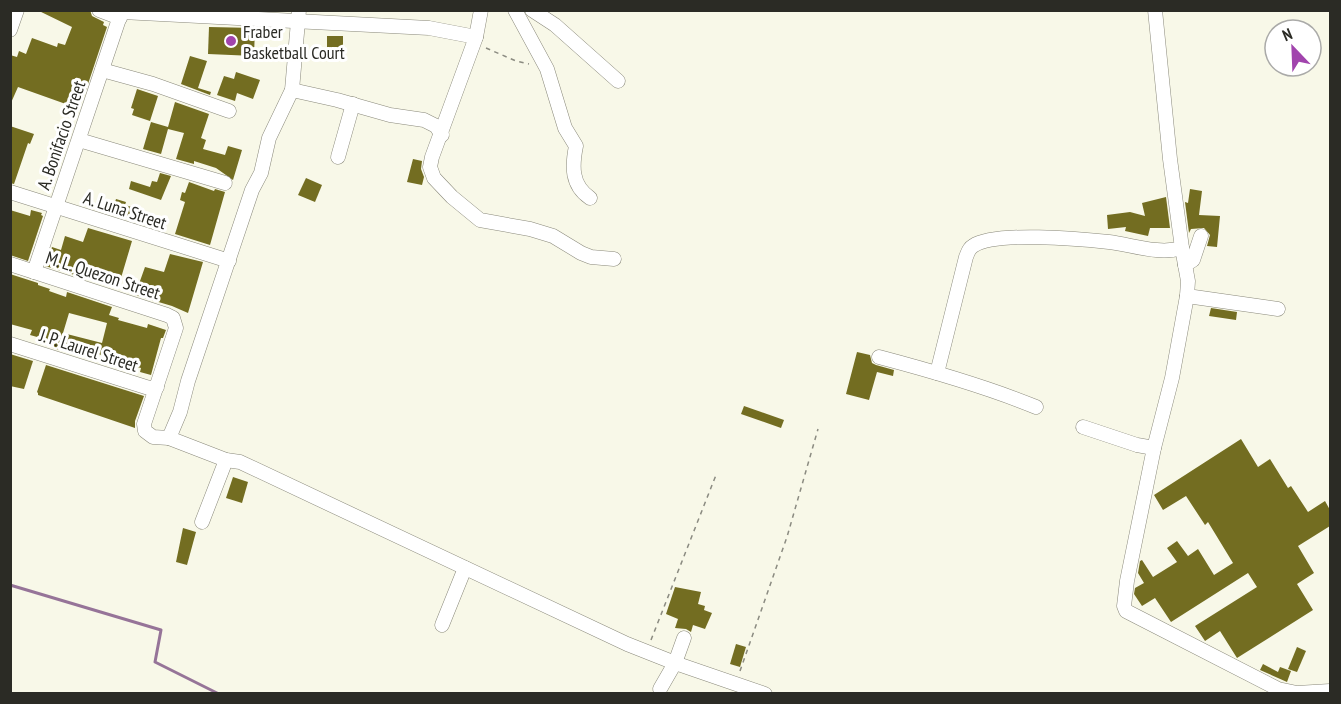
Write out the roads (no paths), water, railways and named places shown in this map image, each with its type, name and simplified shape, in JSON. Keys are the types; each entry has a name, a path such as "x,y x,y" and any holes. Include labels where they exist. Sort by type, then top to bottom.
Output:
{"street":[{"path":"10,30 17,10"},
{"path":"99,10 121,14 299,16 429,28 476,37"},
{"path":"481,10 476,37 430,167 434,178 452,197 480,220 530,229 553,236 591,257 614,259"},
{"path":"515,10 547,69 565,128 576,146 573,164 577,185 590,198"},
{"path":"532,10 555,25 618,81"},
{"path":"1155,10 1182,248 1188,280 1168,399 1154,448 1124,606 1126,611 1278,689 1297,693 1330,691"},
{"name":"A. Bonifacio Street","path":"34,272 121,14"},
{"path":"169,438 178,418 188,381 252,190 261,173 269,138 292,90 299,16"},
{"path":"102,70 153,84 229,111"},
{"path":"292,90 390,115 424,120 436,126 442,135"},
{"path":"338,157 353,104"},
{"path":"79,140 225,183"},
{"name":"A. Luna Street","path":"10,192 229,261"},
{"path":"1185,265 1193,260 1201,236"},
{"path":"937,373 966,257 969,249 975,244 1022,238 1084,239 1164,251 1182,248"},
{"name":"M. L. Quezon Street","path":"10,264 173,318 176,328 157,387"},
{"path":"1187,296 1278,309"},
{"name":"J. P. Laurel Street","path":"10,344 149,388 157,387"},
{"path":"879,357 937,373 1036,407"},
{"path":"157,387 144,428 153,437 169,438 240,462 646,652 765,693"},
{"path":"1083,427 1137,445 1154,448"},
{"path":"202,522 226,459"},
{"path":"442,625 465,568"},
{"path":"660,689 675,663 684,639"}],"waterway":[{"path":"10,585 161,630 155,662 219,694"}],"place":[{"name":"Fraber Basketball Court","path":"231,41"}]}
